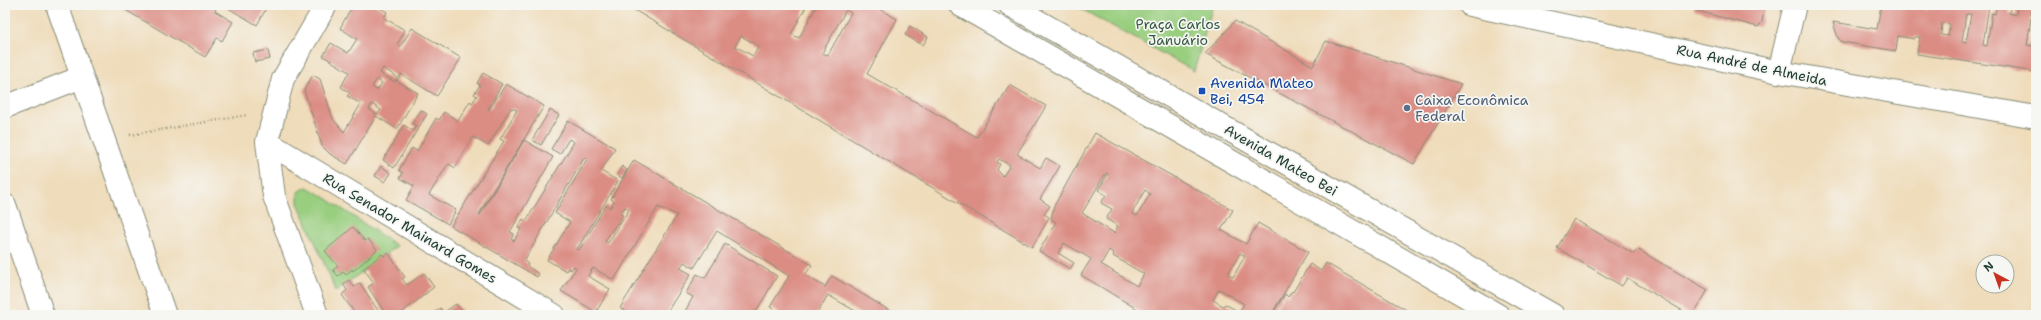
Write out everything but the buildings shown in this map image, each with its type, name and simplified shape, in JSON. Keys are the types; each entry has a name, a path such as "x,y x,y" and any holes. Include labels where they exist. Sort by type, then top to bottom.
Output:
{"main road":[{"path":"56,5 165,315"},
{"path":"317,315 274,196 267,142 283,79 326,5"},
{"name":"Avenida Mateo Bei","path":"960,5 1498,315"},
{"name":"Avenida Mateo Bei","path":"1010,5 1553,315"},
{"name":"Rua André de Almeida","path":"1470,5 1779,72 2036,117"},
{"path":"1779,72 1795,5"},
{"path":"5,107 82,77"},
{"name":"Rua Senador Mainard Gomes","path":"267,142 554,315"},
{"path":"5,205 43,315"}],"path":[{"path":"104,140 274,110"}],"green space":[{"name":"Praça Carlos Januário","path":"1074,5 1213,5 1194,71"},
{"path":"307,187 323,196 397,246 336,291 298,203 298,192"}],"place":[{"name":"Avenida Mateo Bei, 454","path":"1202,91"},
{"name":"Caixa Econômica Federal","path":"1407,108"}]}
